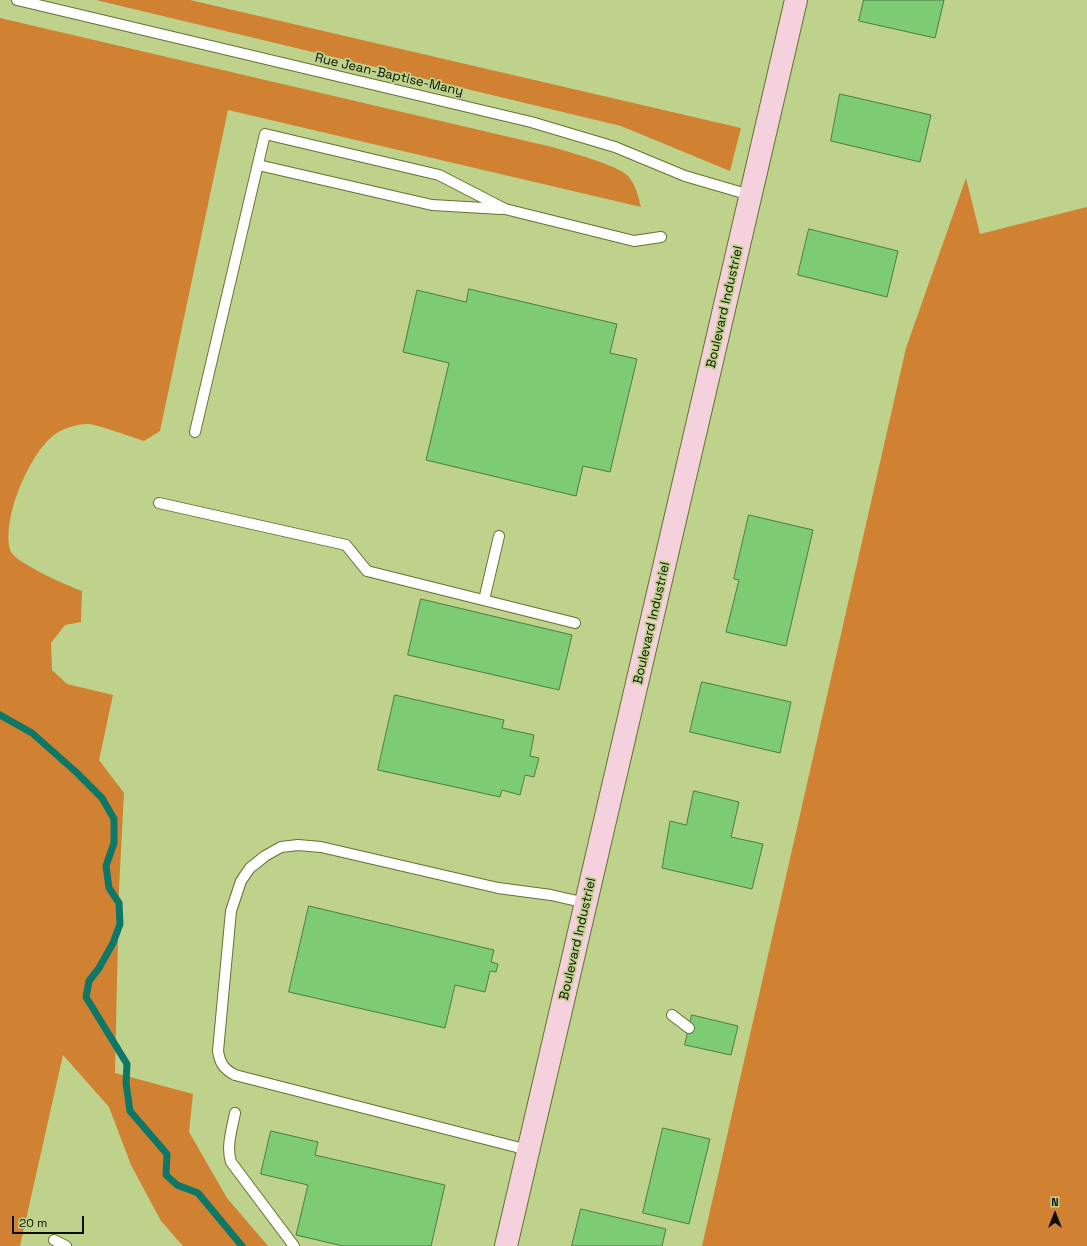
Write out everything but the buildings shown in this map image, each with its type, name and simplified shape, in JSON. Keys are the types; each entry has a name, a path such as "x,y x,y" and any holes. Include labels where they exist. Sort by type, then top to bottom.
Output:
{"street":[{"name":"Boulevard Industriel","path":"506,1246 796,0"}],"lane":[{"name":"Rue Jean-Baptise-Many","path":"17,0 531,122 615,147 685,176 750,195"},
{"path":"195,432 265,134 439,175 505,209"},
{"path":"258,165 432,206 505,209 634,241 661,237"},
{"path":"159,503 346,545 368,571 575,623"},
{"path":"484,600 499,536"},
{"path":"528,1150 235,1075 225,1069 220,1062 218,1051 231,911 242,881 250,868 265,856 281,847 298,845 321,847 498,888 551,895 586,903"},
{"path":"672,1016 689,1028"},
{"path":"235,1113 229,1145 231,1162 294,1246"},
{"path":"54,1240 66,1246"}],"shaded area":[{"path":"96,0 190,0 741,128 730,171 621,126"},
{"path":"0,18 552,147 592,159 623,172 633,183 641,207 228,110 160,431 144,441 88,424 66,428 54,435 45,444 35,457 19,489 13,507 10,524 9,539 11,552 15,557 33,568 55,580 82,591 81,622 65,625 51,643 52,670 67,684 113,695 99,760 124,793 119,889 115,1073 193,1094 189,1132 227,1198 268,1246 183,1246 161,1221 131,1165 109,1107 63,1055 20,1246 0,1246"},
{"path":"966,178 980,234 1087,207 1087,1246 702,1246 906,348"}],"waterway":[{"path":"0,715 32,733 76,772 102,798 114,819 114,843 106,866 109,888 119,903 120,924 113,943 99,968 89,981 86,997 127,1064 126,1083 130,1111 167,1154 166,1175 177,1185 198,1193 242,1246"}]}
